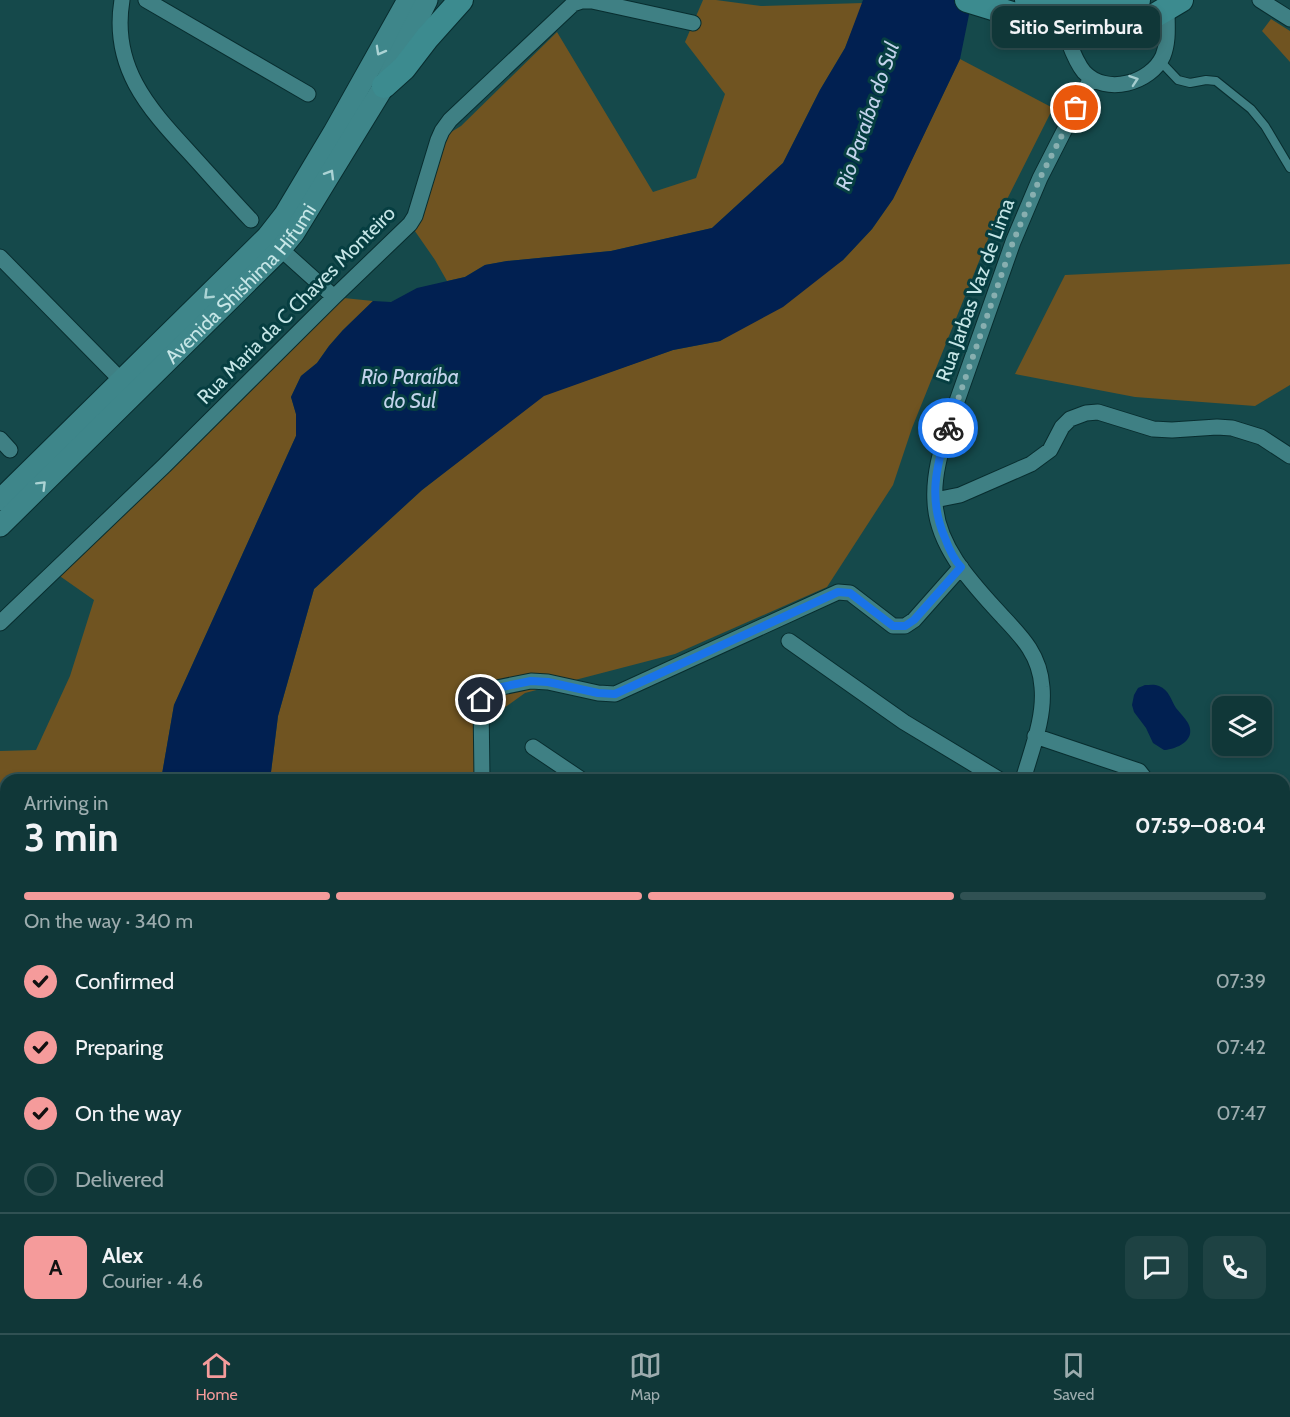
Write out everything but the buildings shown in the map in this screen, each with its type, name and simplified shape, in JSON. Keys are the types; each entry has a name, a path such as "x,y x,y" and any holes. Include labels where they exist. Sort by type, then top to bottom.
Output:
{"main road":[{"path":"384,86 404,68 433,30 461,0"},
{"path":"967,0 1018,7 1048,5 1081,8 1116,6 1138,0"},
{"path":"1018,7 1064,30 1087,32 1120,29 1149,20 1174,5"}],"street":[{"path":"122,0 120,34 124,54 136,86 158,118 251,220"},
{"path":"146,0 308,94"},
{"name":"Avenida Shishima Hifumi","path":"0,526 274,243 285,214 408,0"},
{"name":"Avenida Shishima Hifumi","path":"0,500 121,380 274,243 294,233 384,86 427,0"},
{"path":"1260,0 1290,19"},
{"name":"Rua Maria da C Chaves Monteiro","path":"0,623 164,466 410,224 415,216 438,140 450,120 573,4 592,1 693,23"},
{"path":"1064,30 1078,64 1090,78 1109,83 1128,83 1145,76 1160,61 1166,46 1174,5"},
{"name":"Rua Jarbas Vaz de Lima","path":"1025,774 1042,706 1039,667 1032,651 1020,634 961,567 950,551 939,524 934,500 942,446 1013,242 1040,178 1090,78"},
{"path":"274,243 334,297"},
{"path":"0,257 121,380"},
{"path":"934,500 960,495 1031,464 1050,450 1062,427 1070,419 1086,412 1098,412 1153,429 1232,428 1261,437 1290,456"},
{"path":"482,774 481,700 487,690 531,681 615,694 838,592 850,593 893,626 905,626 914,620 961,567"},
{"path":"789,642 904,722 990,774"},
{"path":"1035,736 1139,771 1141,774"},
{"path":"533,747 573,774"}],"lane":[{"path":"1160,61 1178,80 1190,83 1216,81 1251,109 1265,126 1290,168"}],"shaded area":[{"path":"703,0 761,6 863,3 845,48 820,90 783,163 712,228 611,251 485,265 465,277 447,281 410,224 438,140 461,126 557,32 653,192 696,178 725,94 685,42"},
{"path":"1271,19 1290,31 1290,62 1262,31"},
{"path":"960,59 1053,108 992,229 912,428 893,485 827,587 675,654 525,693 479,726 478,774 271,774 278,716 314,589 422,490 544,395 673,350 720,341 843,260 872,229 893,199"},
{"path":"1290,264 1290,385 1255,406 1135,397 1015,374 1065,275"},
{"path":"334,297 373,301 343,330 317,363 301,376 291,397 296,414 296,436 174,705 162,774 0,774 0,751 36,750 70,676 94,600 54,572"}],"water":[{"name":"Rio Paraíba do Sul","path":"863,0 972,0 960,59 893,199 872,229 843,260 783,307 720,341 673,350 544,396 422,490 314,589 278,716 271,774 162,774 174,705 296,436 296,414 291,397 301,376 317,363 343,330 373,301 391,302 417,288 465,277 485,265 611,251 712,228 783,163 820,90 845,48"},
{"path":"1145,685 1157,685 1165,690 1188,723 1190,734 1180,746 1164,750 1153,743 1146,728 1134,712 1132,705 1134,695 1138,688"}],"way so far":[{"path":"948,428 1013,242 1040,178 1076,108"}],"place":[{"name":"Sitio Serimbura","path":"1076,108"}],"route":[{"path":"481,700 487,690 531,681 615,694 838,592 850,593 893,626 905,626 914,620 961,567 950,551 939,524 934,500 938,464 948,428"}]}
